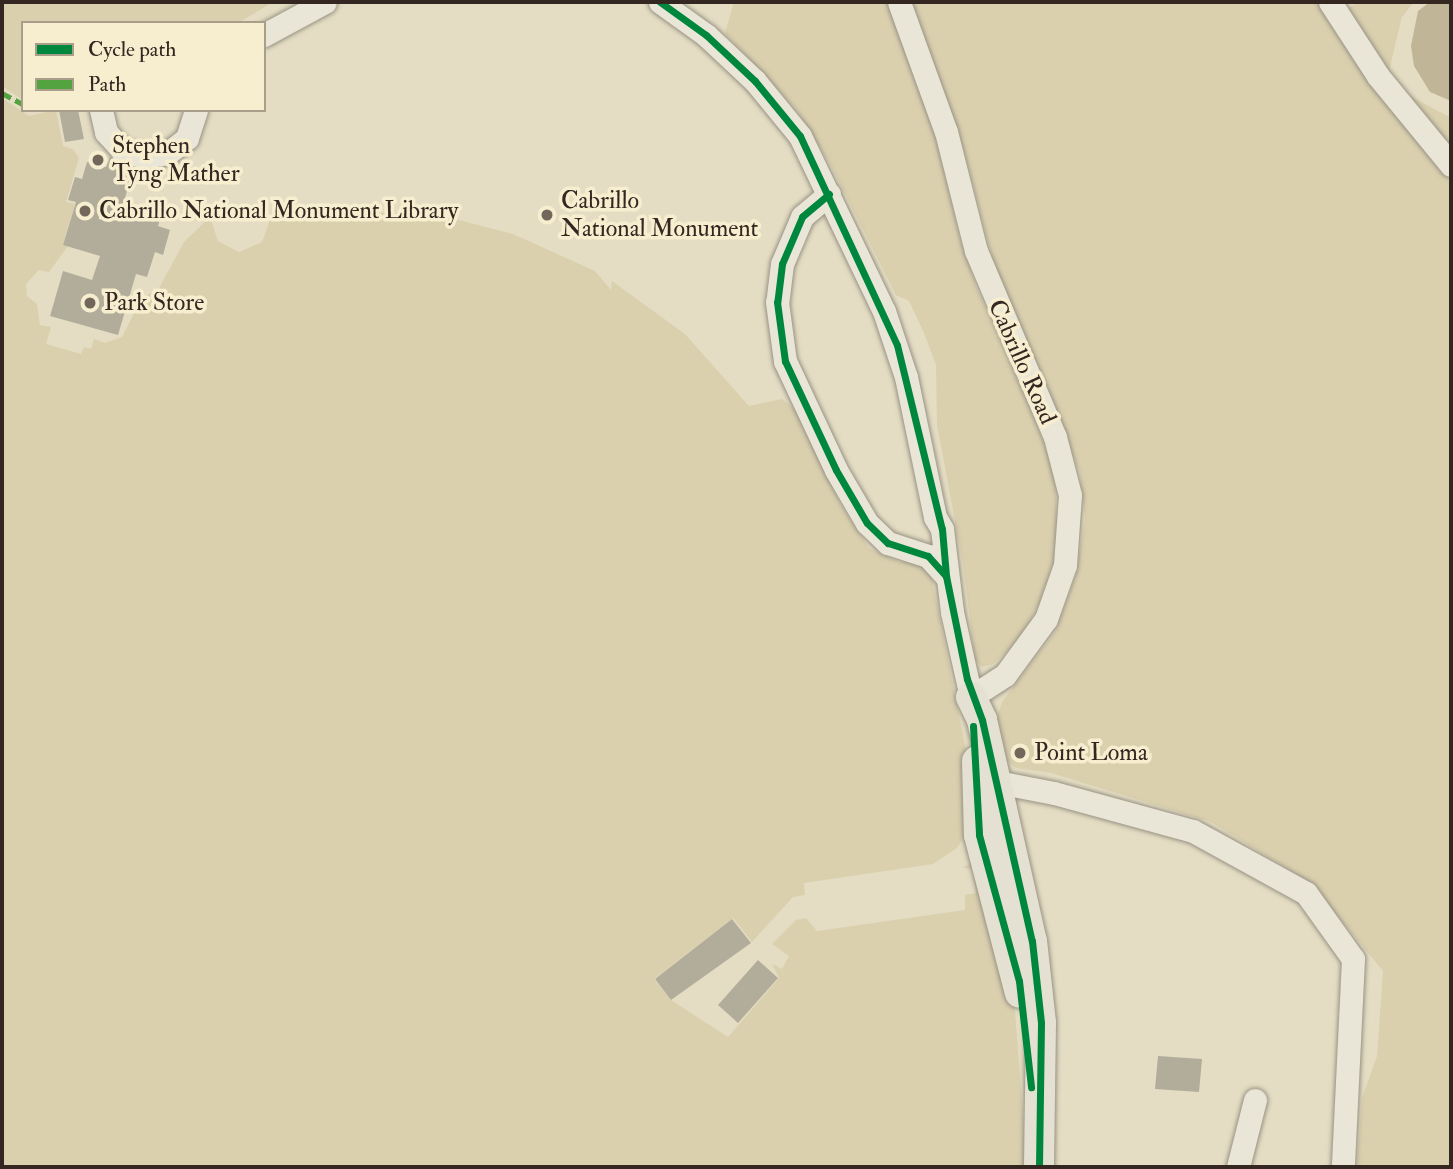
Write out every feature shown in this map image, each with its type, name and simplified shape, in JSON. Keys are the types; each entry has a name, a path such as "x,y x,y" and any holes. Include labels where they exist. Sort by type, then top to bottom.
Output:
{"main road":[{"path":"971,696 997,782 1037,979 1039,1167"},
{"path":"971,696 979,835 1019,981 1038,1125"}],"street":[{"path":"266,34 325,2"},
{"path":"660,2 706,35 755,81 800,136 897,345 935,517 948,561 946,576 971,696"},
{"name":"Cabrillo Road","path":"899,2 946,132 976,251 1055,437 1070,495 1065,565 1046,619 1005,675 971,696"},
{"path":"1330,2 1378,76 1451,165"},
{"path":"101,112 106,132 122,150 145,157 168,153 187,138 195,112"},
{"path":"829,194 802,217 785,254 776,302 779,341 795,387 853,500 878,535 928,556 946,576"},
{"path":"902,547 927,532 935,517"},
{"path":"997,782 1054,793 1193,831 1306,893 1353,959 1343,1167"},
{"path":"1238,1167 1255,1100"}],"shaded area":[{"path":"2,2 273,2 241,21 21,21 21,99 2,86"},
{"path":"734,2 887,2 937,138 959,236 976,286 1046,447 1055,480 1057,527 1053,563 1039,604 1019,640 993,664 982,667 975,660 963,564 937,425 936,365 924,333 909,301 896,295 828,160 796,109 725,33"},
{"path":"910,2 1319,2 1397,117 1451,181 1451,1167 1357,1167 1362,1098 1377,1056 1383,971 1311,883 1211,822 1051,773 1016,768 1003,757 995,724 1002,702 1055,632 1076,575 1085,518 1080,472 997,275 965,153"},
{"path":"1359,2 1414,2 1402,17 1389,71 1347,9"},
{"path":"1430,2 1451,2 1451,101 1430,92 1414,66 1411,46 1418,11"},
{"path":"1407,94 1451,118 1451,152"},
{"path":"2,98 29,116 56,112 63,146 73,149 79,158 66,202 75,204 63,244 68,246 49,272 39,270 26,284 27,296 37,304 40,325 51,327 46,344 81,354 84,347 91,349 94,339 105,343 122,337 141,299 159,288 184,242 210,217 218,241 239,252 262,242 273,212 405,213 455,219 513,234 595,271 611,290 612,281 685,334 749,406 782,399 797,411 840,504 869,548 899,562 914,562 931,574 968,761 966,834 957,848 933,864 804,883 805,895 793,897 752,942 733,918 654,979 671,1000 728,1037 779,978 772,964 782,969 789,956 772,944 796,920 806,918 817,931 965,910 965,895 976,893 973,870 962,867 973,863 1005,956 1015,1011 1027,1167 2,1167"}],"building":[{"path":"59,112 78,112 84,139 65,142"},
{"path":"110,157 134,168 124,201 162,213 158,226 170,230 163,255 155,252 147,277 136,274 118,335 50,316 63,271 92,280 100,256 63,245 76,202 68,200 75,177 82,179 87,162 106,167"},
{"path":"732,919 751,943 671,1000 655,979"},
{"path":"758,960 778,978 738,1023 718,1005"},
{"path":"1158,1056 1202,1059 1199,1092 1155,1089"}],"marked path":[{"path":"2,93 21,103"}],"cycle path":[{"path":"660,2 706,35 755,81 800,136 897,345 942,529 946,576 967,679 982,720 1032,941 1041,1023 1039,1167"},
{"path":"829,194 802,217 782,264 777,302 785,361 836,470 867,523 888,543 928,556 946,576"},
{"path":"973,726 979,835 1019,981 1031,1087"}],"place":[{"name":"Stephen Tyng Mather","path":"98,160"},
{"name":"Cabrillo National Monument Library","path":"85,211"},
{"name":"Cabrillo National Monument","path":"547,215"},
{"name":"Park Store","path":"90,303"},
{"name":"Point Loma","path":"1020,753"}]}
